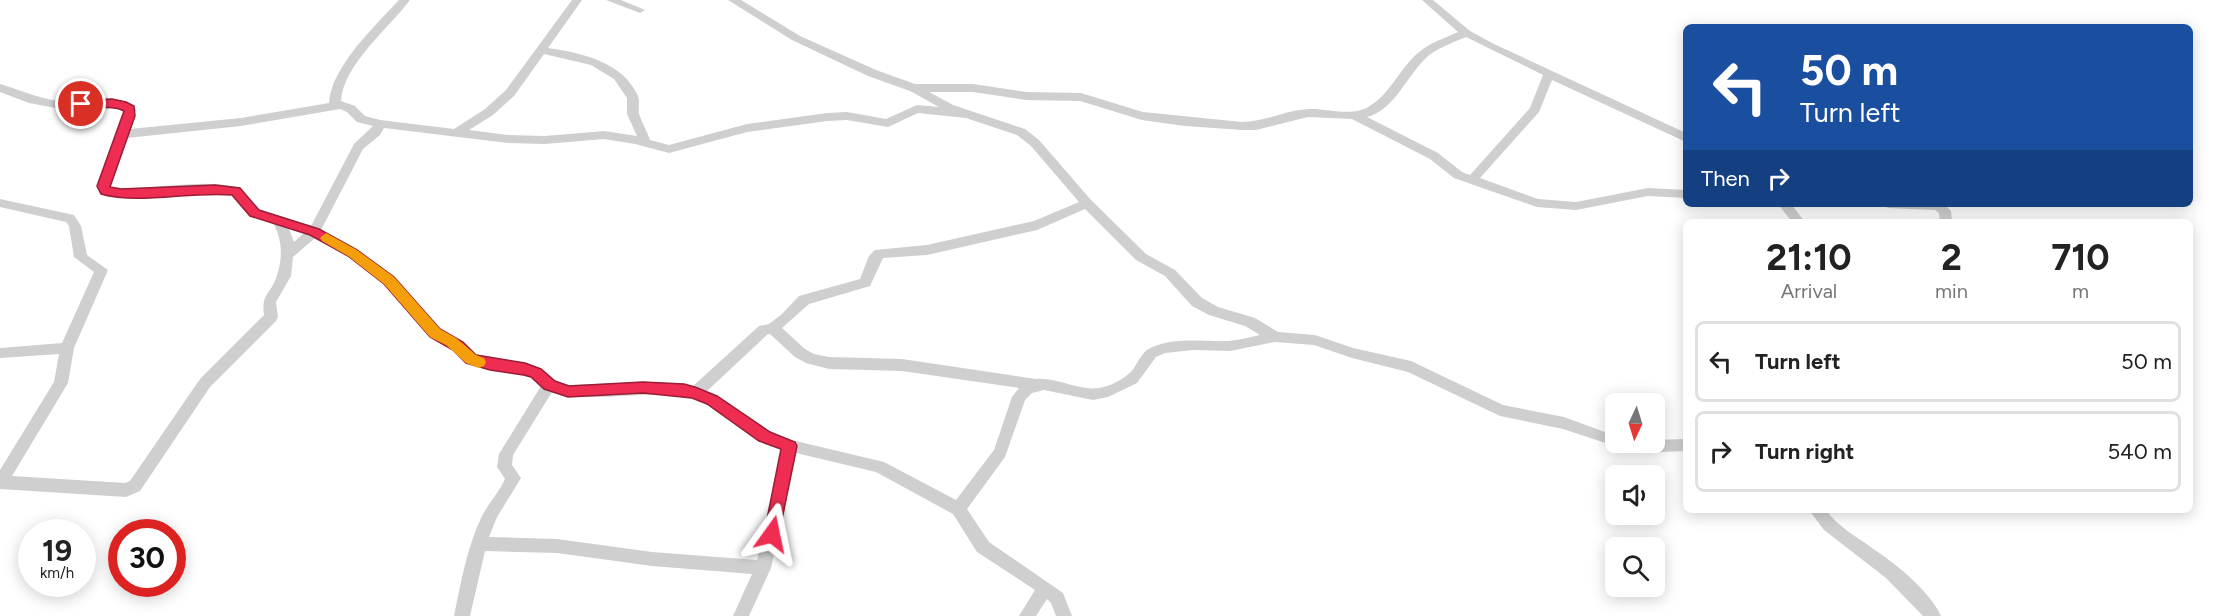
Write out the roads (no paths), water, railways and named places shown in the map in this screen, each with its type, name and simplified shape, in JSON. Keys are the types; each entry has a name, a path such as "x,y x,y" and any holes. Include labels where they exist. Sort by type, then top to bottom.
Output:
{"street":[{"path":"335,105 335,94 344,72 380,26 405,0"},
{"path":"456,132 489,112 510,93 577,0"},
{"path":"611,0 640,10"},
{"path":"734,0 796,38 872,73 914,88 950,108 1011,127 1029,138 1087,203 1141,257 1170,273 1197,302 1214,311 1250,322 1275,337"},
{"path":"1427,0 1466,33 1549,75 1683,137"},
{"path":"914,88 965,87 1026,96 1081,97 1142,116 1185,123 1256,126 1308,113 1354,115 1375,110 1393,92 1421,56 1440,44 1466,33"},
{"path":"542,50 572,56 616,73 634,100 633,114 642,129 644,142"},
{"path":"1471,181 1535,109 1549,75"},
{"path":"0,88 33,100 61,105 122,104 130,109 104,186 105,191 121,193 228,189 238,193 251,211 314,232 352,253 389,280 435,333 458,346 471,359 490,365 525,369 536,373 549,385 568,392 643,388 674,389 695,393 712,400 765,437 790,446 865,461 879,466 958,509 983,547 1057,598 1064,616"},
{"path":"123,134 241,122 335,105 346,106 361,119 380,124 485,137 537,140 604,135 669,149 747,128 827,117 848,116 888,123 917,109 966,114"},
{"path":"1354,115 1434,156 1450,170 1471,181 1509,195 1558,206 1576,206 1648,192 1683,194"},
{"path":"286,256 314,232 358,147 376,132 380,124"},
{"path":"0,203 70,218 75,226 81,257 101,270 68,348 61,384 1,483 126,490 135,486 205,383 269,320 271,314 269,303 284,276 288,239 278,220"},
{"path":"695,393 764,330 772,328 787,318 804,300 865,282 876,256 880,253 927,250 1037,225 1087,203"},
{"path":"1786,207 1796,219"},
{"path":"772,328 800,353 811,359 829,363 902,364 1033,384 1043,383 1092,394 1100,393 1134,378 1140,373 1147,358 1157,350 1183,346 1239,345 1275,337 1315,340 1352,353 1411,367 1500,410 1564,423 1605,438"},
{"path":"0,353 68,348"},
{"path":"958,509 1000,453 1019,397 1024,389 1033,384"},
{"path":"462,616 489,518 513,478 504,467 506,454 549,385"},
{"path":"1665,446 1683,445"},
{"path":"741,616 763,568 790,446"},
{"path":"1819,513 1829,525 1877,560 1901,581 1933,616"},
{"path":"480,544 558,546 652,559 763,568"},
{"path":"1027,616 1045,588"}]}
